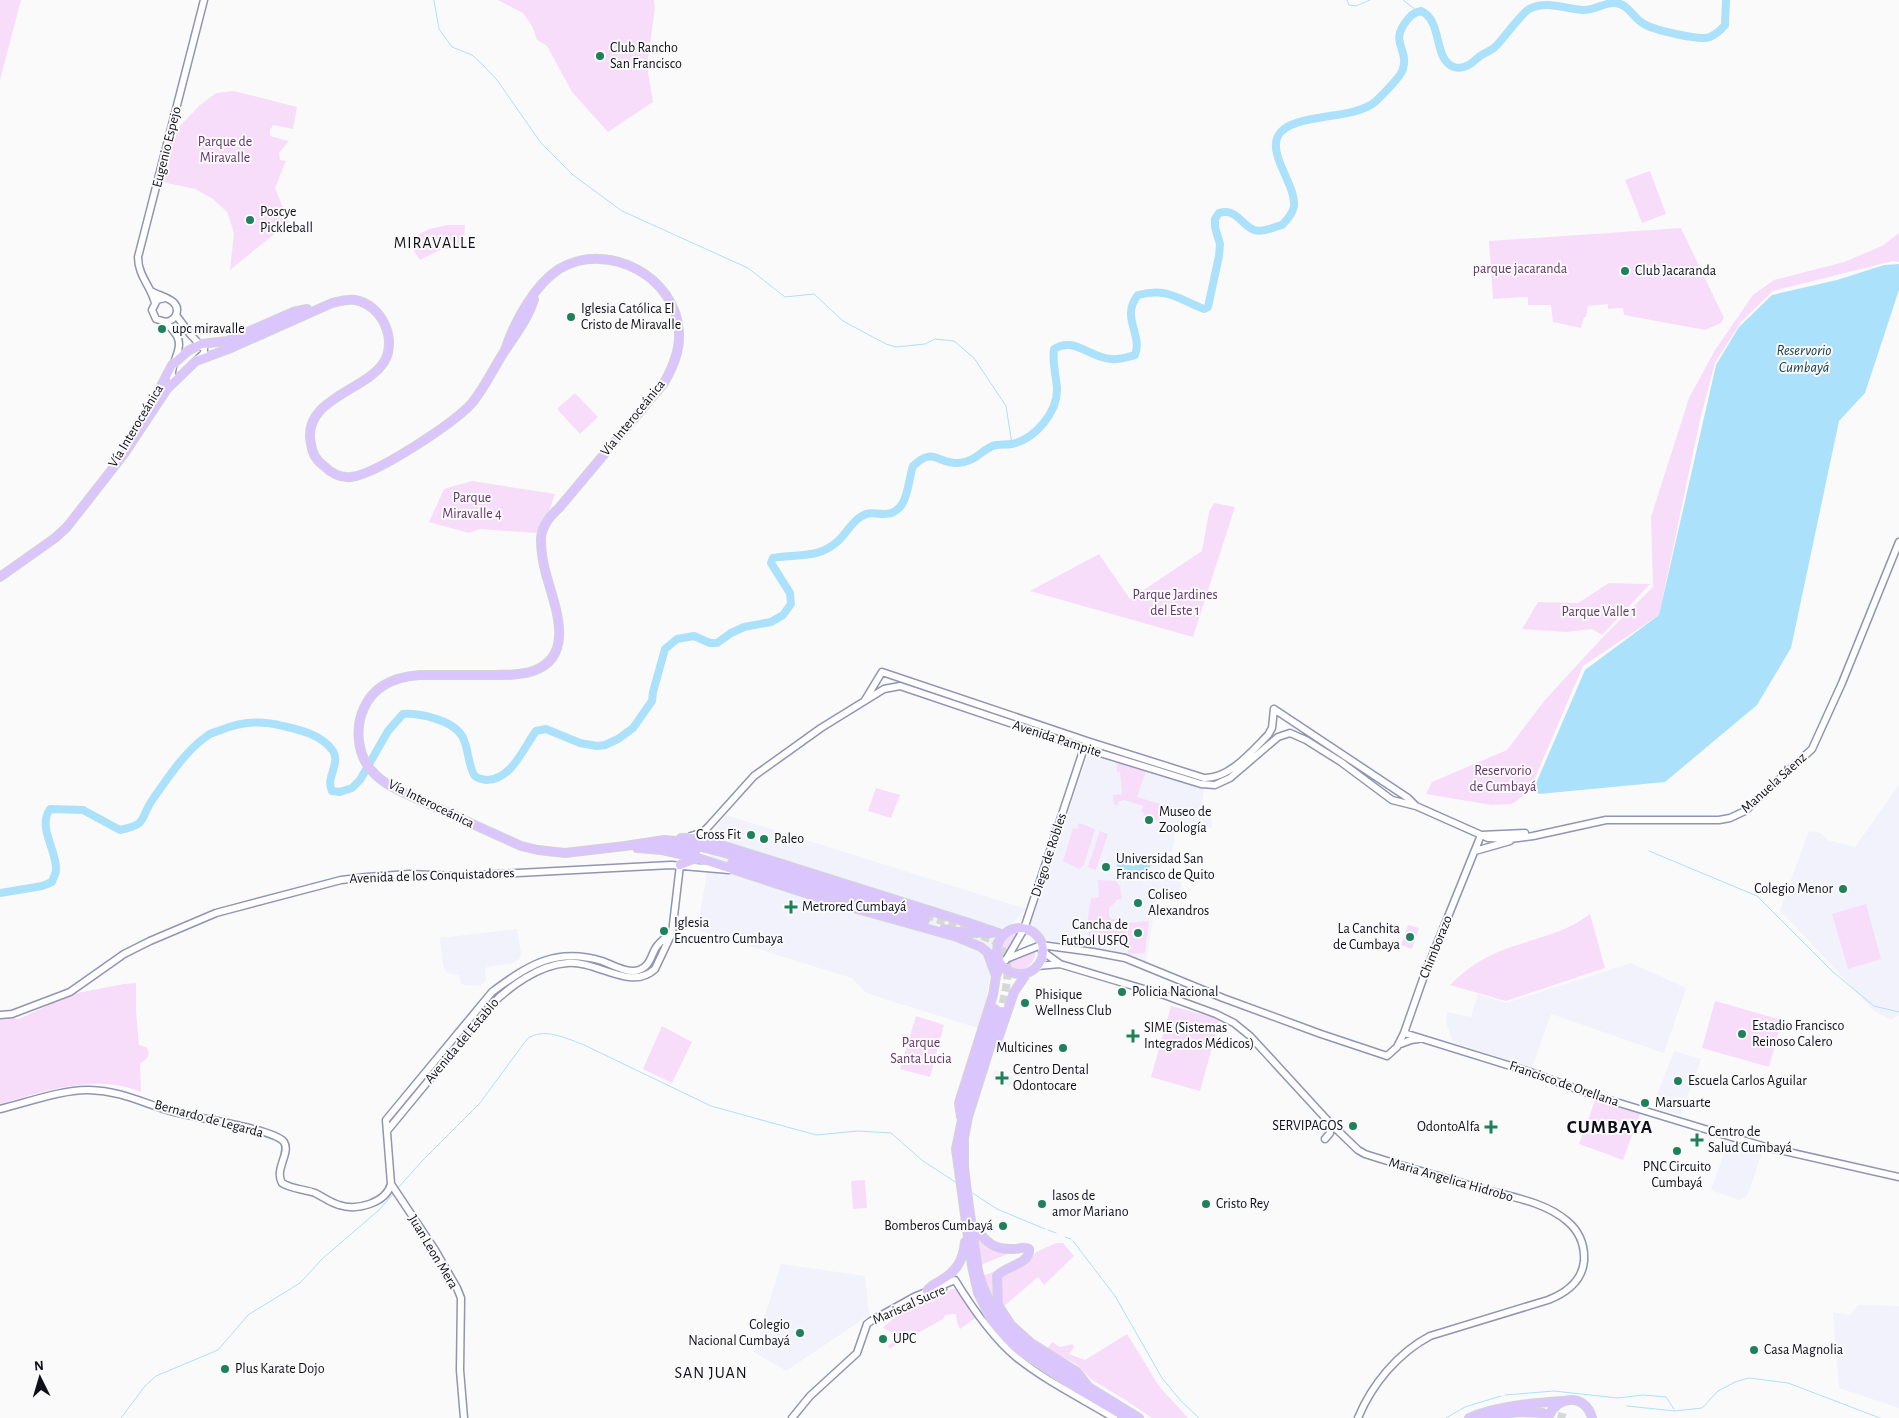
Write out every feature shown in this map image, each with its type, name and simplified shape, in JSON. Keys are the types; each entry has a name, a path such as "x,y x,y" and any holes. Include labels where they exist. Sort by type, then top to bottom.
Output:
{"main road":[{"name":"Vía Interoceánica","path":"108,472 113,460 152,404 172,365 188,351 201,344 227,341 293,312 349,299 361,302 375,311 382,320 389,341 387,357 378,370 328,403 315,417 311,427 310,439 318,462 338,476 350,477 370,472 410,449 455,418 471,404 516,335 535,295 551,275 570,264 596,259 620,262 641,271 663,293 674,313 679,333 676,360 664,383 552,514 544,527 541,538 544,566 558,612 560,628 557,647 549,662 534,670 521,673 419,675 405,676 392,680 372,695 360,717 362,756 379,778 401,791 521,846 538,850 565,852 664,840 695,844 742,858"},
{"name":"Vía Interoceánica","path":"0,577 67,528 118,461 167,389 196,361 231,348 321,307"},
{"path":"664,840 697,838 715,843 1000,934"},
{"path":"625,846 662,850 733,867 957,932 1000,934 1024,929 1036,935 1042,948 1037,966 1027,973 1014,992 980,1094 970,1111"},
{"path":"625,846 679,848 926,918 742,858"},
{"path":"680,865 698,858 709,864 742,872 833,902 957,937 980,947 1003,962"},
{"path":"742,858 778,863"},
{"path":"1000,934 997,948 1007,970 1014,973 1027,973"},
{"path":"988,954 996,976"},
{"path":"962,1119 959,1103 993,995 996,976 1003,962"},
{"path":"1127,1418 1076,1392 1018,1349 991,1319 984,1307 975,1281 956,1148 962,1119 998,1011 966,1122 964,1147 971,1223 983,1287 995,1314 1004,1327 1032,1354 1139,1418"},
{"path":"971,1223 983,1238 994,1247 1014,1249 1025,1247 1029,1249 1026,1259 1003,1270 996,1276 999,1307 1015,1329 1042,1351 1078,1372 1089,1388"},
{"path":"929,1293 930,1287 950,1275 958,1266 963,1255 967,1230"},
{"path":"1469,1418 1492,1411 1574,1400 1580,1402 1588,1409 1593,1417"},
{"path":"1487,1418 1517,1412 1546,1415 1563,1401"}],"street":[{"name":"Eugenio Espejo","path":"155,303 151,291 140,274 138,258 204,0"},
{"path":"151,291 175,303 177,307 176,316 204,349 204,353 196,361"},
{"path":"165,298 155,303 152,310 154,317 159,321 166,322 176,316"},
{"path":"166,322 178,339 178,348 172,365 172,377 176,380"},
{"name":"Manuela Sáenz","path":"1481,835 1488,838 1510,839 1533,836 1606,820 1719,820 1730,818 1745,811 1812,749 1899,542"},
{"name":"Avenida Pampite","path":"876,682 882,672 892,675 1019,718 1085,745 1167,774 1209,785 1215,785 1230,778 1281,734 1294,734 1341,762 1392,800 1416,806 1481,835"},
{"path":"685,838 703,832 754,776 821,728 863,704 884,689 893,686 892,675"},
{"path":"863,704 876,682 878,686 884,689"},
{"name":"Avenida Pampite","path":"893,686 905,687 1017,725 1204,778 1223,774 1261,741 1272,728 1274,709 1408,798 1416,806"},
{"path":"1017,725 1019,718"},
{"path":"1294,734 1298,724"},
{"path":"1261,741 1267,746"},
{"name":"Diego de Robles","path":"1003,962 1024,929 1085,745"},
{"path":"709,826 709,836 715,843"},
{"name":"Manuela Sáenz","path":"1481,835 1541,833"},
{"name":"Chimborazo","path":"1042,948 1093,952 1124,958 1249,1008 1387,1056 1398,1045 1404,1033 1424,976 1481,835"},
{"path":"1475,851 1533,836"},
{"name":"Avenida de los Conquistadores","path":"0,1015 12,1014 70,992 124,954 216,913 341,880 409,874 458,876 709,864"},
{"name":"Avenida del Establo","path":"387,1131 490,1006 514,986 553,965 568,962 592,965 632,978 646,976 655,969 672,933 680,865"},
{"name":"Avenida del Establo","path":"386,1120 492,992 506,981 542,962 555,957 571,955 586,957 630,971 640,970 648,964 656,948 672,933"},
{"path":"1003,962 1042,948"},
{"name":"Maria Angelica Hidrobo","path":"1042,948 1060,964"},
{"name":"Maria Angelica Hidrobo","path":"1037,966 1060,964 1172,998 1216,1014 1250,1036 1329,1122 1358,1150 1544,1207 1562,1216 1575,1228 1581,1237 1583,1248 1582,1270 1572,1287 1560,1295 1430,1336 1415,1344 1383,1376 1358,1418"},
{"name":"Francisco de Orellana","path":"1404,1033 1530,1072 1593,1095 1766,1147 1899,1177"},
{"path":"1398,1045 1411,1040 1425,1039"},
{"name":"Bernardo de Legarda","path":"0,1109 87,1090 125,1095 162,1109 254,1129 280,1140 284,1143 285,1148 279,1174 282,1183 314,1193 339,1206 374,1202 383,1197 391,1184"},
{"name":"Juan Leon Mera","path":"386,1120 391,1184 435,1250 457,1288 460,1298 460,1370 464,1418"},
{"path":"1325,1139 1331,1131 1329,1122"},
{"name":"Mariscal Sucre","path":"792,1418 810,1396 857,1352 867,1324 893,1307 956,1282 997,1338 1027,1365 1076,1392"},
{"path":"1076,1392 1114,1418"}],"shaded area":[{"name":"Universidad San Francisco de Quito","path":"1089,751 1204,789 1201,810 1211,812 1212,828 1176,829 1172,852 1163,851 1159,878 1182,882 1178,902 1156,899 1146,963 1129,956 1085,946 1045,940 1030,926"},
{"name":"Colegio Menor","path":"1899,785 1899,1015 1891,1020 1873,1010 1780,910 1809,831 1821,833 1827,840 1855,847"},
{"path":"726,815 1026,909 995,945 981,1029 866,993 852,978 697,930 715,829"},
{"path":"517,929 521,953 520,958 513,963 487,967 485,969 486,981 480,986 465,985 461,983 459,975 447,973 443,965 440,938"},
{"path":"1631,963 1686,988 1664,1053 1551,1014 1532,1068 1453,1042 1446,1022 1447,1012 1471,1017 1478,994 1506,1003"},
{"name":"Escuela Carlos Aguilar","path":"1674,1051 1701,1059 1681,1115 1655,1108 1654,1103"},
{"name":"Centro Dental Odontocare","path":"994,1070 1013,1076 1010,1086 991,1080"},
{"path":"1729,1140 1763,1150 1747,1196 1739,1200 1711,1190"},
{"name":"Colegio Nacional Cumbayá","path":"781,1264 865,1276 869,1315 786,1371 754,1352"},
{"path":"1858,1305 1899,1306 1899,1408 1839,1388 1833,1312 1850,1315"}],"green space":[{"path":"0,0 21,0 0,80"},
{"name":"Club Rancho San Francisco","path":"498,0 654,0 655,8 647,66 653,102 608,132 572,92 547,46 537,40 532,26 523,13"},
{"name":"Parque de Miravalle","path":"234,91 297,107 293,129 273,125 270,130 270,136 289,141 279,153 280,160 286,161 275,188 289,222 230,270 234,233 227,212 213,199 195,189 162,182 177,129 200,105 216,93"},
{"path":"1650,171 1666,214 1642,223 1625,180"},
{"path":"448,225 465,225 463,249 442,249 420,260 407,241 429,229"},
{"name":"Club Jacaranda","path":"1681,228 1724,318 1721,323 1705,330 1624,315 1623,308 1608,309 1608,304 1588,306 1581,328 1553,322 1551,305 1528,305 1528,297 1493,299 1489,241"},
{"name":"Reservorio de Cumbayá","path":"1899,233 1899,262 1893,261 1773,291 1741,322 1715,363 1700,420 1659,615 1583,666 1529,792 1512,804 1491,805 1426,794 1432,782 1507,750 1544,701 1602,638 1653,587 1651,517 1689,398 1715,350 1753,295 1774,280 1844,262 1882,246"},
{"path":"575,393 598,417 580,434 557,409"},
{"name":"Parque Miravalle 4","path":"472,481 555,494 549,511 537,533 479,529 469,533 429,522 444,489"},
{"name":"Parque Jardines del Este 1","path":"1214,503 1235,507 1193,637 1030,591 1099,554 1130,599 1202,551 1209,512"},
{"name":"Parque Valle 1","path":"1609,583 1650,584 1602,635 1592,629 1566,632 1522,629 1538,602 1578,603"},
{"path":"1116,761 1146,771 1137,797 1164,805 1158,821 1143,816 1144,813 1141,812 1143,806 1124,800 1118,802 1118,805 1114,805 1113,795 1122,794 1120,772 1117,772"},
{"path":"876,788 900,795 891,818 868,811"},
{"path":"1079,823 1095,829 1084,865 1079,869 1063,861 1073,828 1077,829"},
{"path":"1100,831 1108,834 1096,870 1088,867"},
{"path":"1098,880 1115,881 1120,886 1122,899 1116,900 1109,908 1109,916 1111,919 1123,918 1123,922 1126,923 1127,943 1089,943 1088,917 1091,898 1099,897"},
{"path":"1866,904 1881,959 1848,969 1832,914"},
{"path":"1590,914 1605,968 1506,1001 1450,985 1472,966 1491,955 1557,932"},
{"name":"Cancha de Futbol USFQ","path":"1149,921 1145,953 1128,954 1128,923"},
{"name":"La Canchita de Cumbaya","path":"1408,925 1419,928 1412,949 1401,945"},
{"path":"1022,930 1000,960 999,949 1003,939 1011,933"},
{"path":"1035,948 1034,959 1027,967 1017,970 1008,963"},
{"path":"136,983 139,1045 146,1047 149,1052 147,1058 140,1064 141,1092 106,1084 88,1084 52,1089 0,1104 0,1016 19,1019 72,994"},
{"name":"Estadio Francisco Reinoso Calero","path":"1715,1001 1782,1020 1769,1067 1702,1048"},
{"path":"1171,1006 1220,1019 1200,1091 1151,1077"},
{"name":"Parque Santa Lucia","path":"916,1016 944,1025 930,1077 900,1069"},
{"path":"662,1026 692,1042 672,1083 643,1069"},
{"path":"1596,1098 1640,1114 1623,1160 1579,1144"},
{"path":"865,1180 867,1208 853,1209 851,1181"},
{"path":"976,1235 992,1248 1012,1252 981,1265"},
{"path":"1056,1243 1063,1243 1074,1256 1044,1285 1038,1277 1002,1308 999,1275 1031,1260 1036,1252"},
{"path":"1000,1269 996,1273 993,1283 993,1295 997,1312 991,1302 983,1276"},
{"path":"960,1288 978,1316 960,1329 956,1314 945,1315 943,1319 916,1334 911,1330 905,1333 904,1339 890,1349 888,1346 895,1340 890,1331 883,1328 889,1322 915,1306 952,1289"},
{"path":"1127,1334 1159,1386 1188,1418 1152,1418 1092,1380 1076,1364 1047,1349 1052,1342 1060,1347 1073,1344 1074,1347 1069,1354 1085,1360"}],"water":[{"name":"Reservorio Cumbayá","path":"1899,264 1899,290 1865,393 1839,421 1791,648 1757,705 1665,782 1539,794 1534,788 1585,670 1659,615 1716,365 1739,327 1772,295 1837,280 1884,265"},
{"path":"1145,861 1152,862 1145,871 1125,876 1118,870 1117,864 1120,862 1133,866"}],"waterway":[{"path":"434,0 439,29 452,47 472,55 483,65 497,80 541,143 573,175 622,211 748,268 785,297 814,294 843,321 886,344 896,347 925,344 935,339 954,341 974,358 1006,406 1012,444"},
{"path":"1347,0 1349,5 1356,6 1370,0"},
{"path":"1403,0 1421,14"},
{"path":"0,893 42,886 52,882 56,872 55,862 46,831 47,816 50,809 83,810 120,830 136,825 140,823 149,806 184,757 210,734 236,725 252,722 275,724 304,731 317,737 333,751 335,761 330,786 332,791 340,792 352,788 360,780 388,731 403,714 435,719 458,730 466,746 471,768 475,776 486,780 495,779 510,769 536,731 546,729 580,743 597,746 605,745 618,739 633,728 652,701 665,649 677,639 694,636 710,643 717,643 744,627 771,622 783,615 791,604 790,593 771,563 773,558 807,555 822,551 838,541 855,521 865,514 892,513 903,503 913,466 926,457 936,457 951,463 965,462 975,458 991,447 1021,441 1037,430 1049,415 1056,397 1054,349 1061,346 1075,346 1103,358 1111,359 1135,355 1137,347 1131,311 1138,295 1157,292 1165,293 1204,309 1208,307 1219,256 1220,244 1215,227 1215,219 1219,213 1230,213 1257,231 1282,225 1288,219 1294,206 1291,189 1279,161 1276,144 1278,136 1285,128 1295,123 1354,112 1376,101 1402,72 1404,55 1399,40 1400,34 1402,27 1414,13 1421,11 1428,16 1436,31 1443,57 1447,63 1454,67 1462,68 1494,48 1525,12 1536,6 1549,5 1584,10 1614,3 1623,5 1640,21 1649,26 1677,34 1705,38 1714,35 1725,25 1726,0"},
{"path":"1649,851 1757,896 1833,972 1874,1006 1899,1012"},
{"path":"398,1188 480,1103 527,1039 540,1034 554,1035 582,1044 711,1106 816,1135 858,1131 891,1133 923,1161 957,1183"},
{"path":"971,1192 997,1209 1045,1229"},
{"path":"121,1418 145,1386 156,1376 218,1350 248,1315 300,1283 322,1259 379,1210 394,1193"},
{"path":"1048,1230 1056,1233"},
{"path":"1065,1237 1071,1239"},
{"path":"1073,1241 1115,1296 1162,1378 1181,1401 1199,1418"},
{"path":"1627,1406 1675,1411 1702,1408 1718,1391 1735,1382 1749,1378 1788,1383 1880,1418"},
{"path":"1505,1395 1554,1391 1618,1398 1643,1395 1666,1397 1674,1409"},
{"path":"1446,1418 1465,1407 1501,1396"}],"tunnel":[{"path":"926,915 993,940 1000,946 1005,954 1008,973 1001,1012"},
{"path":"1546,1413 1566,1418"}],"place":[{"name":"Club Rancho San Francisco","path":"600,56"},
{"name":"Poscye Pickleball","path":"250,220"},
{"name":"Club Jacaranda","path":"1625,271"},
{"name":"Iglesia Católica El Cristo de Miravalle","path":"571,317"},
{"name":"upc miravalle","path":"162,329"},
{"name":"Museo de Zoología","path":"1149,820"},
{"name":"Cross Fit","path":"751,835"},
{"name":"Paleo","path":"764,839"},
{"name":"Universidad San Francisco de Quito","path":"1106,867"},
{"name":"Colegio Menor","path":"1843,889"},
{"name":"Coliseo Alexandros","path":"1138,903"},
{"name":"Metrored Cumbayá","path":"791,907"},
{"name":"Iglesia Encuentro Cumbaya","path":"664,931"},
{"name":"Cancha de Futbol USFQ","path":"1138,933"},
{"name":"La Canchita de Cumbaya","path":"1410,937"},
{"name":"Policia Nacional","path":"1122,992"},
{"name":"Phisique Wellness Club","path":"1025,1003"},
{"name":"Estadio Francisco Reinoso Calero","path":"1742,1034"},
{"name":"SIME (Sistemas Integrados Médicos)","path":"1133,1036"},
{"name":"Multicines","path":"1063,1048"},
{"name":"Centro Dental Odontocare","path":"1002,1078"},
{"name":"Escuela Carlos Aguilar","path":"1678,1081"},
{"name":"Marsuarte","path":"1645,1103"},
{"name":"SERVIPAGOS","path":"1353,1126"},
{"name":"OdontoAlfa","path":"1491,1127"},
{"name":"Centro de Salud Cumbayá","path":"1697,1140"},
{"name":"PNC Circuito Cumbayá","path":"1677,1151"},
{"name":"lasos de amor Mariano","path":"1042,1204"},
{"name":"Cristo Rey","path":"1206,1204"},
{"name":"Bomberos Cumbayá","path":"1003,1226"},
{"name":"Colegio Nacional Cumbayá","path":"800,1333"},
{"name":"UPC","path":"883,1339"},
{"name":"Casa Magnolia","path":"1754,1350"},
{"name":"Plus Karate Dojo","path":"225,1369"}],"district":[{"name":"MIRAVALLE","path":"435,243"},
{"name":"CUMBAYA","path":"1610,1127"},
{"name":"SAN JUAN","path":"711,1373"}],"park label":[{"name":"parque jacaranda","path":"1520,269"}]}
